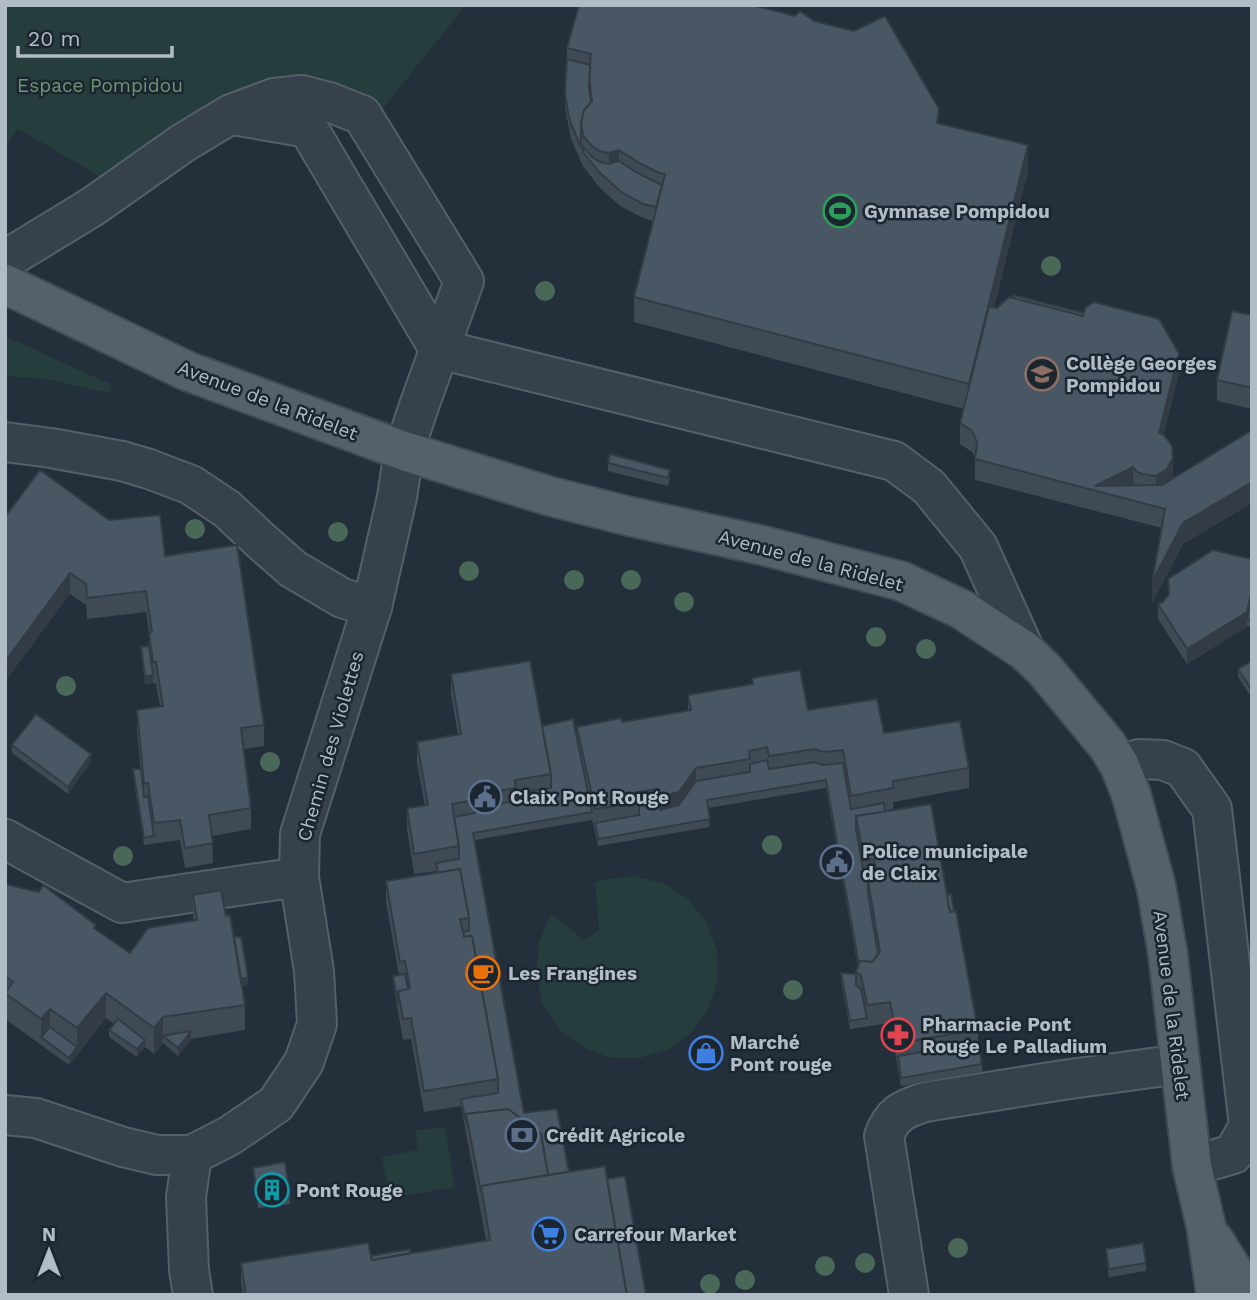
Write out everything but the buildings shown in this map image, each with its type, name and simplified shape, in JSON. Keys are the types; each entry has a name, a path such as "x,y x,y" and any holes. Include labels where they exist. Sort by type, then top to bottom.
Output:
{"main road":[{"name":"Avenue de la Ridelet","path":"5,284 187,371 404,451 549,496 901,580 961,610 1025,651 1044,669 1107,745 1119,764 1131,794 1156,886 1168,955 1192,1166 1206,1226 1216,1295"},
{"name":"Avenue de la Ridelet","path":"1206,1226 1248,1295"}],"street":[{"name":"Chemin des Violettes","path":"192,1155 229,1136 276,1104 304,1062 317,1024 314,971 299,877 300,834 372,607 397,497 404,451 464,281 362,115 302,95 274,98 231,114"},
{"path":"5,260 231,114 308,128 439,349 894,461 929,487 978,547 1025,651"},
{"path":"5,442 122,461 191,485 227,509 293,569 342,598 372,607"},
{"path":"1119,764 1140,760 1164,760 1183,768 1212,809 1240,946 1249,1126 1233,1154 1192,1166"},
{"path":"5,839 122,903 299,877"},
{"path":"909,1295 884,1136 890,1122 905,1109 925,1102 1180,1064"},
{"path":"5,1115 36,1118 123,1147 157,1155 192,1155 186,1197 189,1270 193,1295"}],"green space":[{"name":"Espace Pompidou","path":"5,5 466,5 380,112 355,92 328,80 287,75 248,85 106,180 18,129 5,147"},
{"path":"5,336 112,385 109,393 51,380 5,376"},
{"path":"635,876 665,884 689,900 707,923 717,951 718,980 709,1008 692,1032 668,1049 640,1058 610,1058 583,1047 559,1029 542,1002 536,972 539,942 551,914 584,940 599,930 595,882"},
{"path":"445,1127 455,1187 390,1198 382,1157 418,1150 415,1130"}],"place":[{"name":"Gymnase Pompidou","path":"840,211"},
{"name":"Collège Georges Pompidou","path":"1042,374"},
{"name":"Claix Pont Rouge","path":"485,797"},
{"name":"Police municipale de Claix","path":"837,862"},
{"name":"Les Frangines","path":"483,973"},
{"name":"Pharmacie Pont Rouge Le Palladium","path":"898,1035"},
{"name":"Marché Pont rouge","path":"706,1053"},
{"name":"Crédit Agricole","path":"522,1135"},
{"name":"Pont Rouge","path":"272,1190"},
{"name":"Carrefour Market","path":"549,1234"}]}
